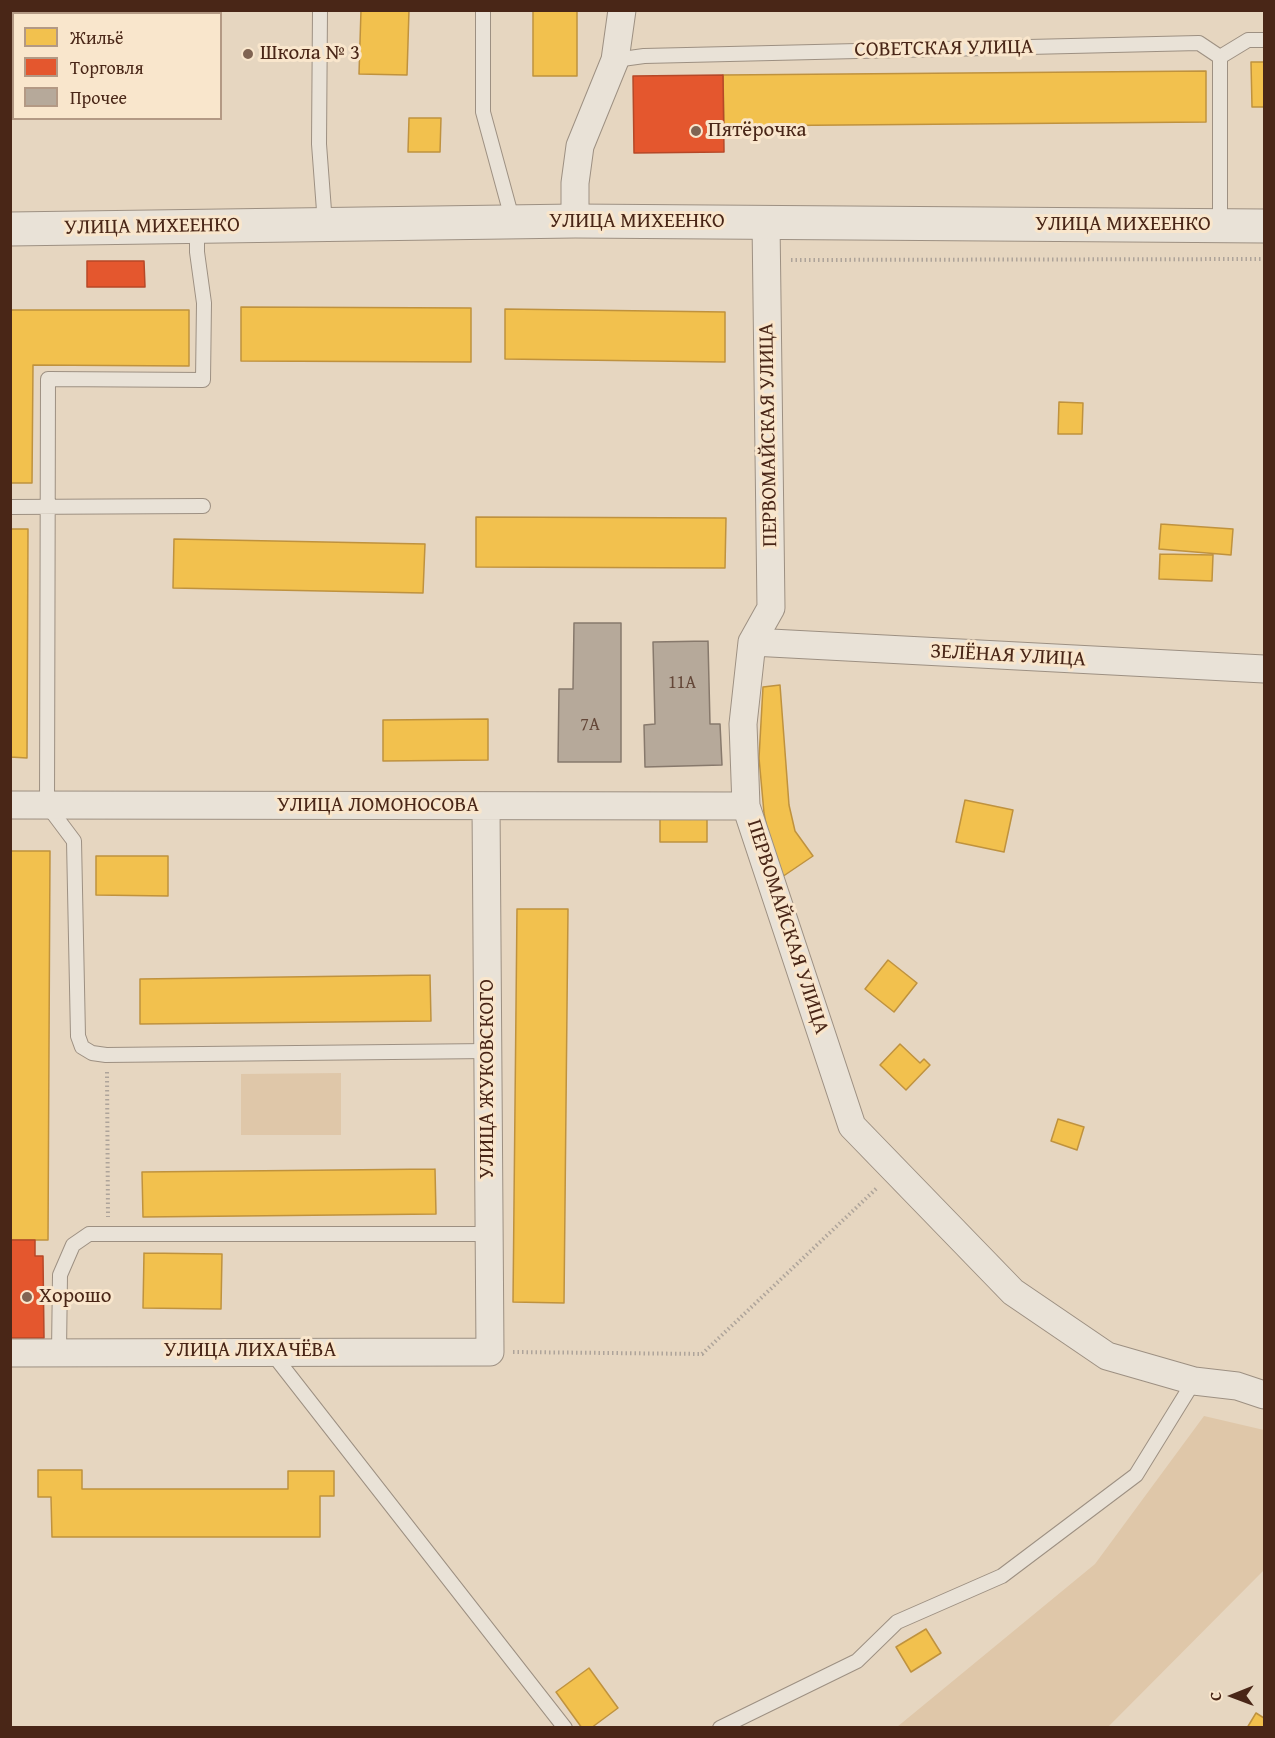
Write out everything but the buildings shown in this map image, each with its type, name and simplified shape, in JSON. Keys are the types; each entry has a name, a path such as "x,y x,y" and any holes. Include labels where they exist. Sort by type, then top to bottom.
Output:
{"street":[{"path":"575,221 580,146 615,60 622,10"},
{"name":"УЛИЦА МИХЕЕНКО","path":"10,229 575,221 1264,226"},
{"name":"ПЕРВОМАЙСКАЯ УЛИЦА","path":"766,222 771,608 752,642 743,724 746,806 852,1126 1013,1292 1107,1356 1194,1381 1237,1386 1264,1395"},
{"name":"ЗЕЛЁНАЯ УЛИЦА","path":"752,642 1264,669"},
{"name":"УЛИЦА ЛОМОНОСОВА","path":"10,805 746,806"},
{"name":"УЛИЦА ЖУКОВСКОГО","path":"486,806 490,1352"},
{"name":"УЛИЦА ЛИХАЧЁВА","path":"10,1353 59,1351 490,1352"}],"lane":[{"path":"320,10 319,144 325,224"},
{"path":"483,10 483,112 513,222"},
{"path":"1220,226 1220,57 1248,40 1264,40"},
{"name":"СОВЕТСКАЯ УЛИЦА","path":"615,60 644,56 1199,43 1220,57"},
{"path":"196,226 196,252 204,303 203,380 48,380 47,806 74,841 78,1036 82,1047 92,1053 106,1055 488,1051"},
{"path":"10,507 203,506"},
{"path":"59,1351 60,1275 64,1260 73,1245 89,1234 489,1234"},
{"path":"270,1351 565,1728"},
{"path":"720,1728 857,1661 897,1622 1002,1576 1136,1475 1194,1381"}],"path":[{"path":"766,261 1264,259"},
{"path":"106,1055 108,1233"},
{"path":"490,1352 702,1354 896,1170"}],"shaded area":[{"path":"341,1073 341,1135 241,1135 241,1074"},
{"path":"1204,1416 1264,1430 1264,1570 1108,1727 897,1727 1095,1564"}],"place":[{"name":"Школа № 3","path":"248,54"},
{"name":"Пятёрочка","path":"696,131"},
{"name":"Хорошо","path":"27,1297"}]}
